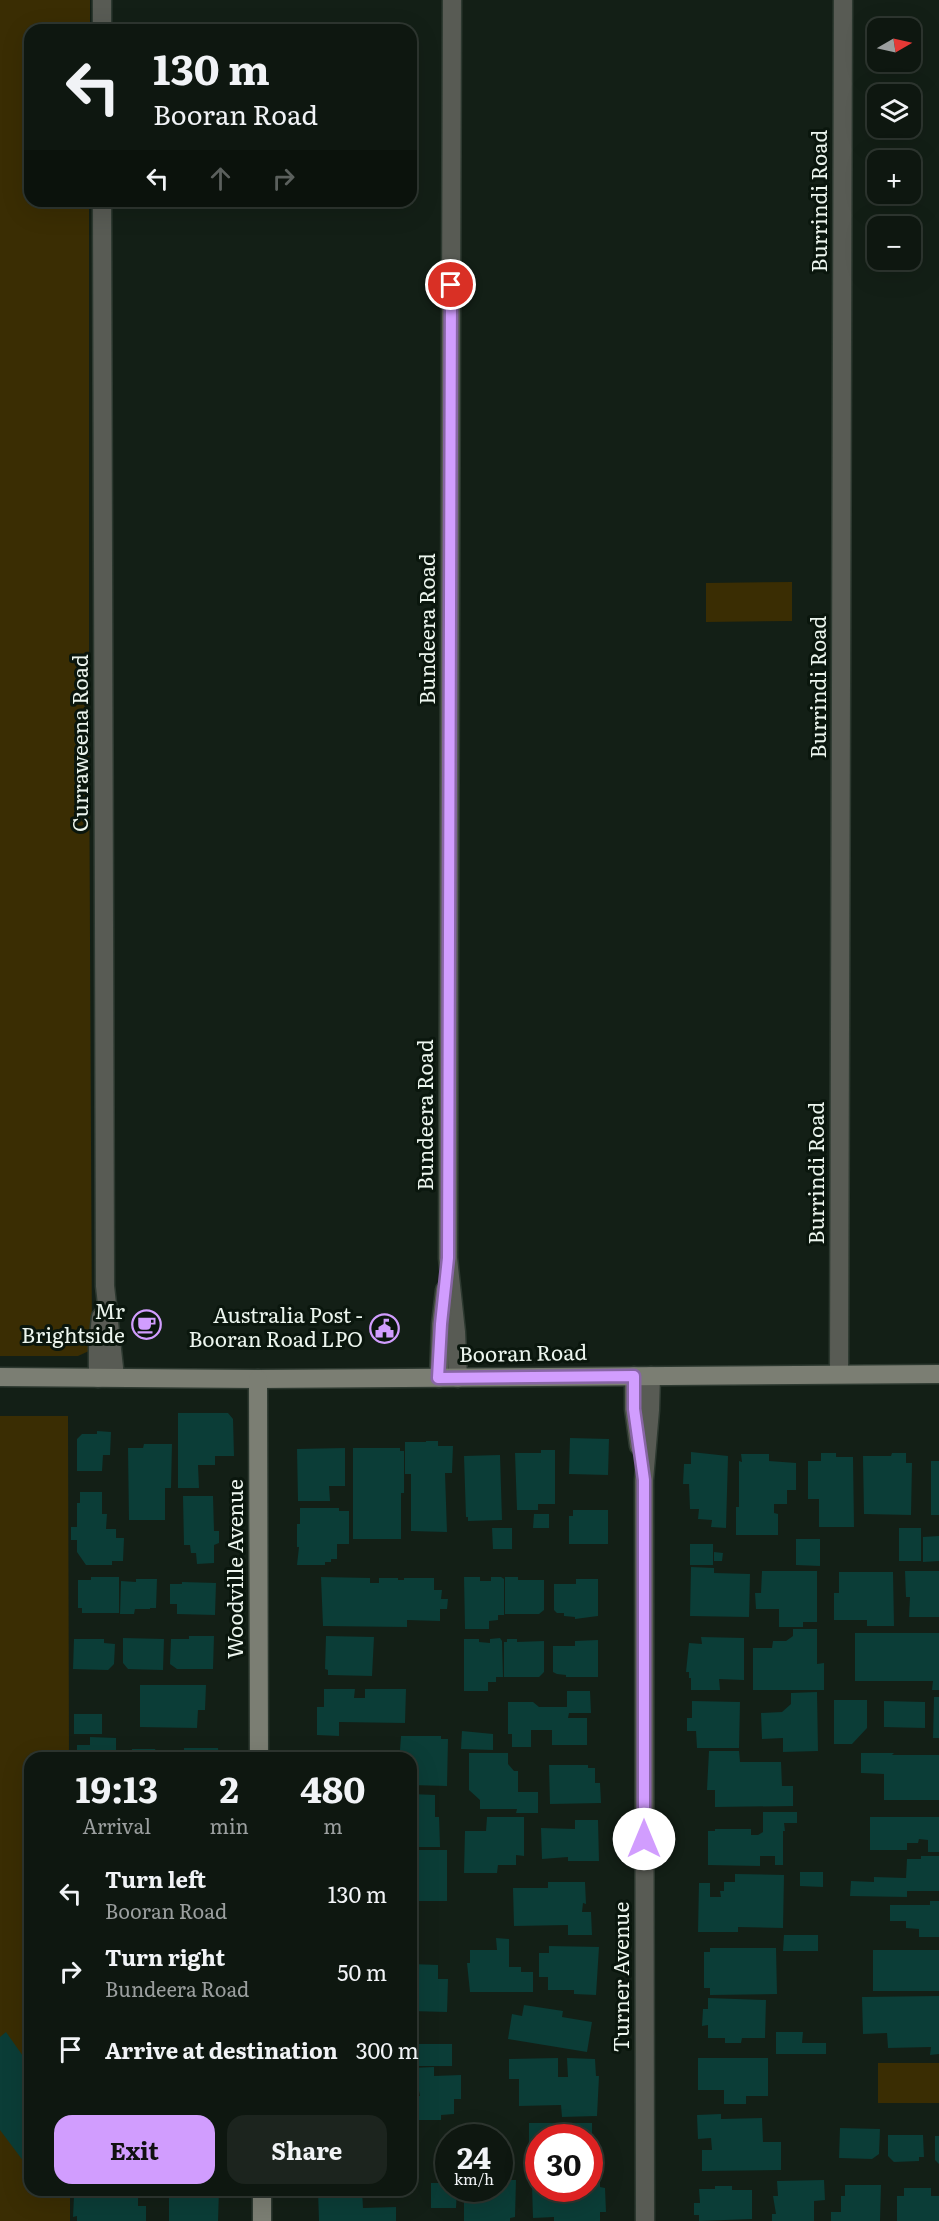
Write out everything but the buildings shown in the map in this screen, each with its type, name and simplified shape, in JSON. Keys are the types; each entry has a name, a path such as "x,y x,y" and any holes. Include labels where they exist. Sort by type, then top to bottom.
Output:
{"street":[{"path":"102,0 102,24"},
{"name":"Bundeera Road","path":"438,1378 448,1258 452,0"},
{"name":"Burrindi Road","path":"839,1374 843,0"},
{"name":"Curraweena Road","path":"102,207 105,1286 98,1345 107,1377"},
{"name":"Bundeera Road","path":"448,1258 456,1332 458,1378"},
{"name":"Booran Road","path":"0,1377 258,1379 939,1374"},
{"name":"Turner Avenue","path":"643,1376 634,1409 644,1480 645,2221"},
{"name":"Woodville Avenue","path":"258,1379 259,1752"},
{"path":"262,2196 262,2221"}],"shaded area":[{"path":"0,0 90,0 90,24 24,24 24,207 89,207 92,1345 89,1351 78,1356 0,1356"},
{"path":"792,582 792,621 706,622 706,583"},
{"path":"0,1416 68,1416 69,1752 24,1752 24,2196 70,2196 70,2221 0,2221"},
{"path":"878,2063 939,2063 939,2103 878,2103"}],"place":[{"name":"Mr Brightside","path":"146,1324"},
{"name":"Australia Post - Booran Road LPO","path":"384,1328"}],"route":[{"path":"451,285 448,1258 438,1378 634,1376 634,1409 644,1480 644,1839"}]}
